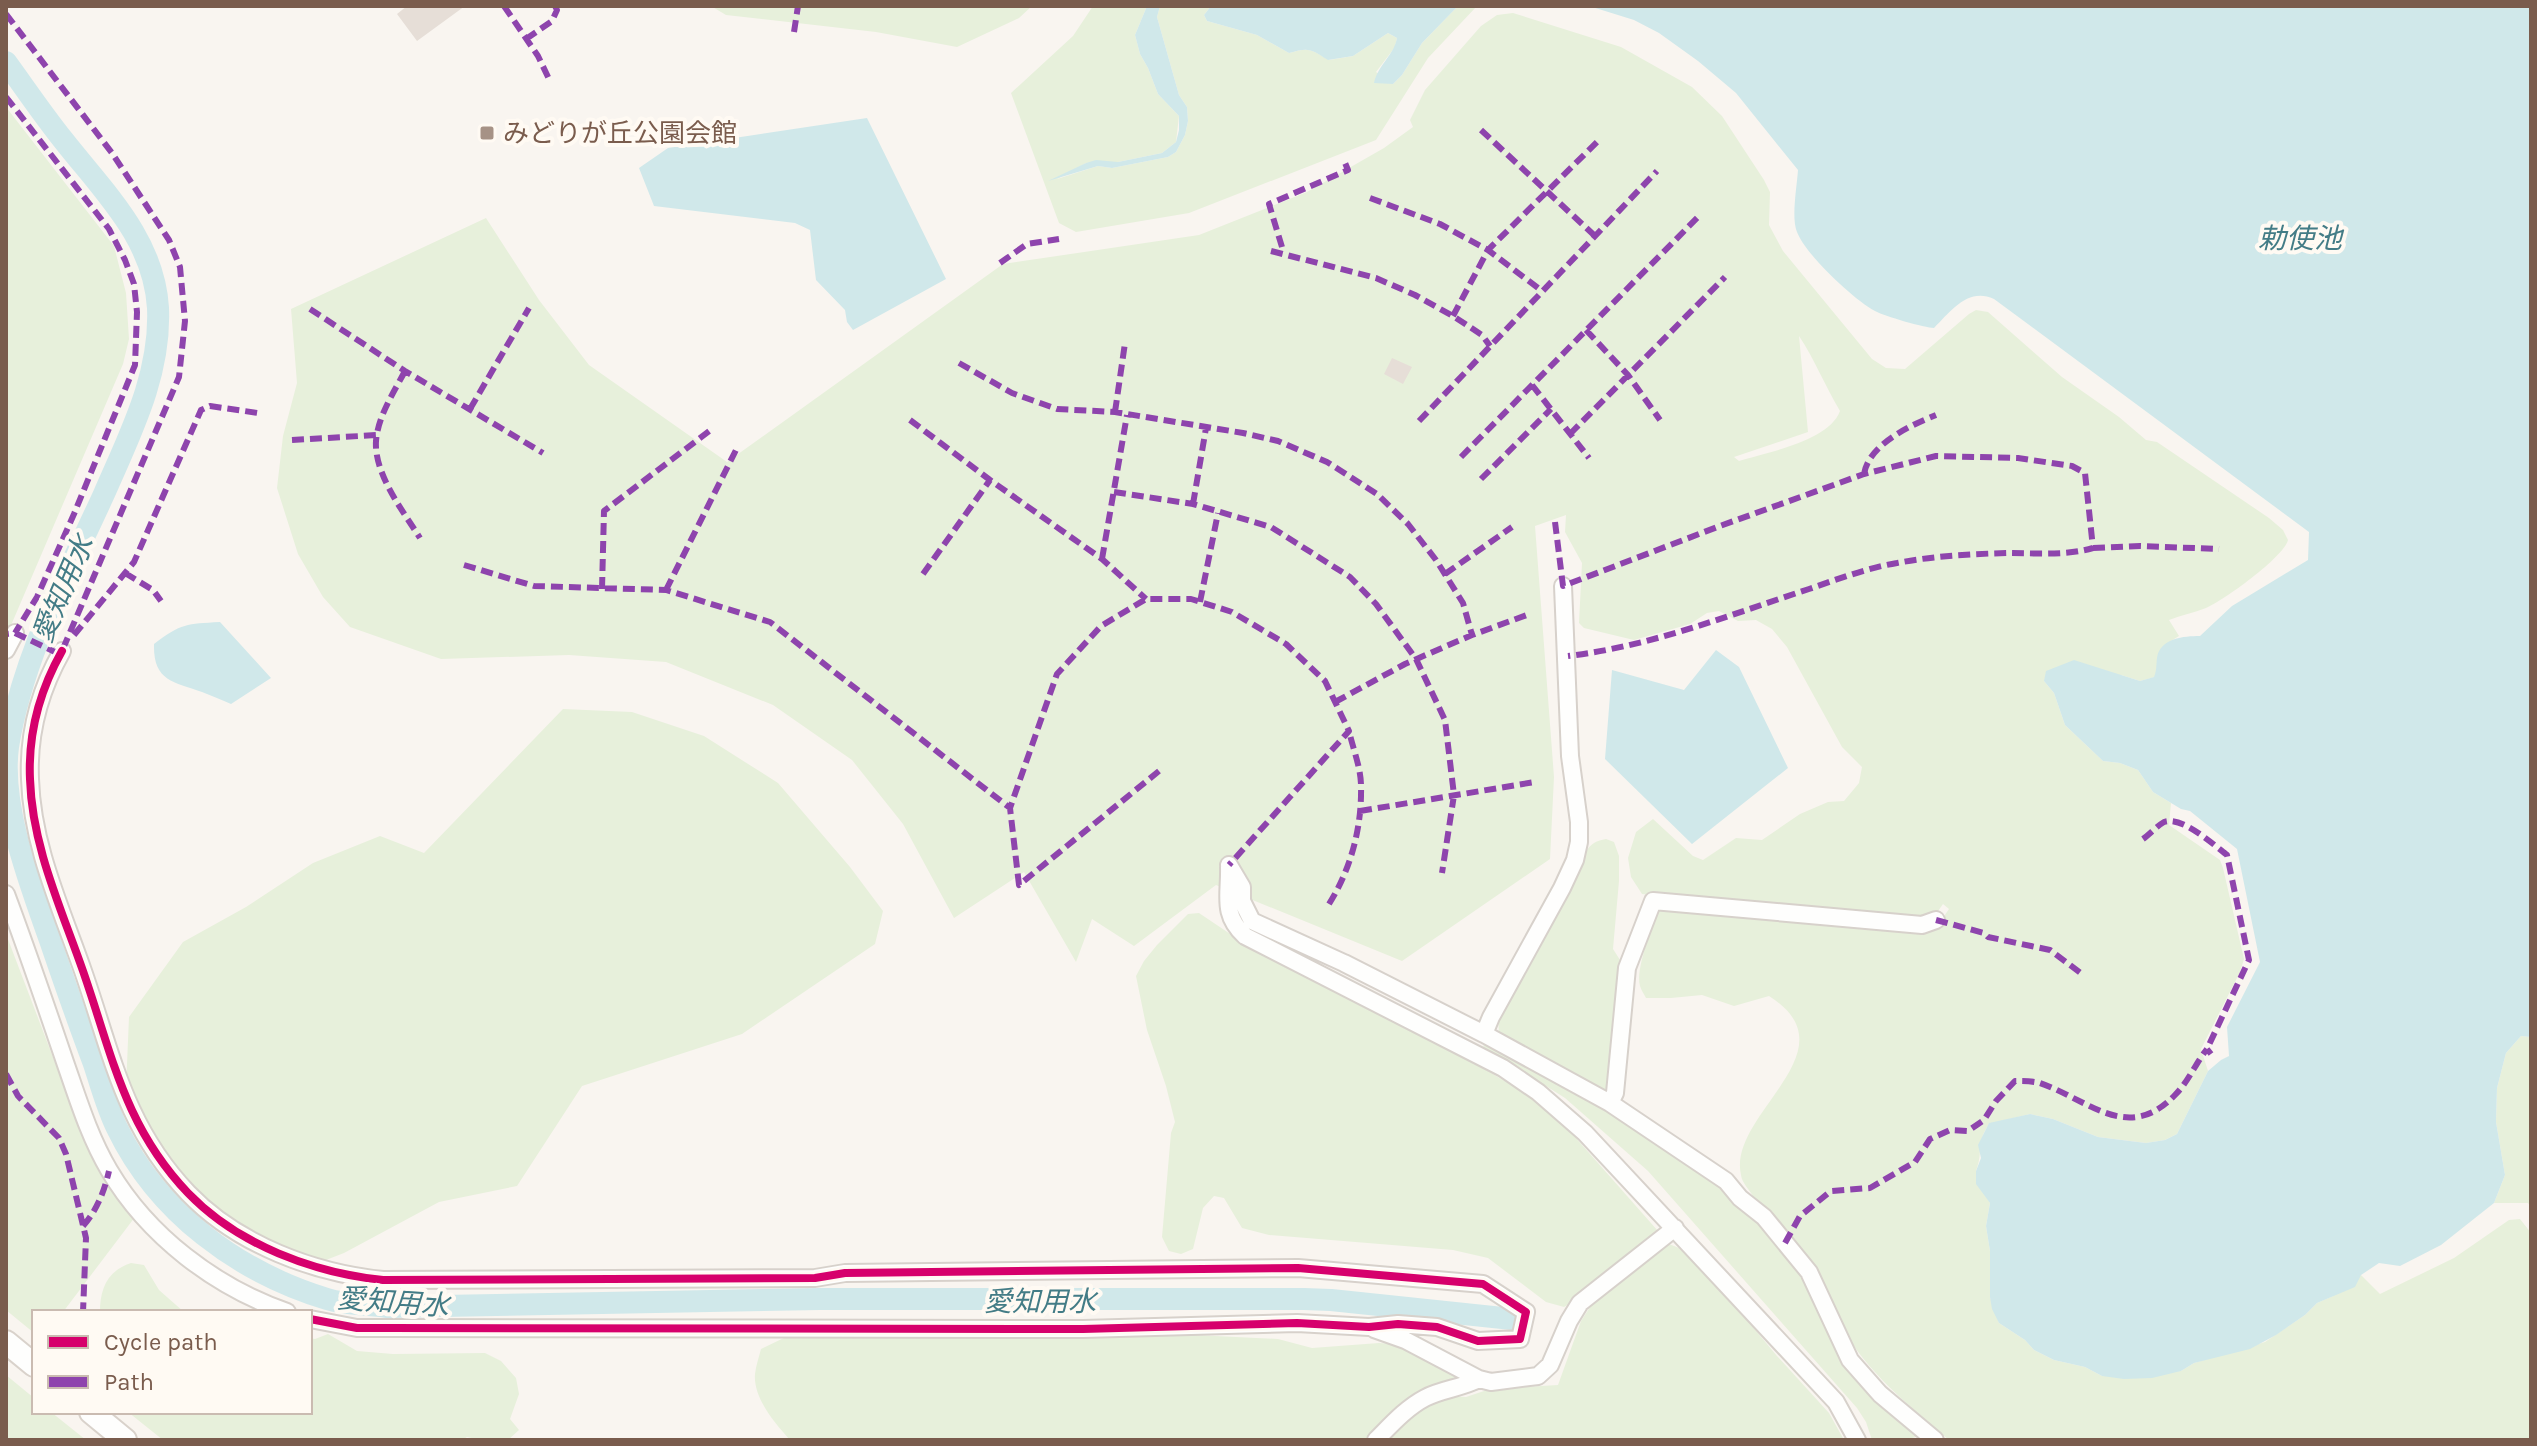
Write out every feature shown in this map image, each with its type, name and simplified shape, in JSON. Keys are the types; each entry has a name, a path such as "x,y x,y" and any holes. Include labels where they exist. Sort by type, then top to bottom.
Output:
{"street":[{"path":"1484,1034 1562,888 1575,860 1579,842 1570,756 1563,586"},
{"path":"6,650 15,633"},
{"path":"62,651 44,690 34,725 30,754 32,805 39,842 57,899 136,1123 151,1147 204,1208 256,1242 294,1260 348,1277 383,1280 815,1278 845,1273 1298,1268 1483,1284 1526,1312 1520,1339 1478,1341 1437,1327 1398,1324 1369,1327 1297,1323 1083,1329 373,1328 312,1319"},
{"path":"1857,1440 1836,1402 1585,1133 1538,1092 1503,1068 1245,936 1236,927 1228,910 1229,865 1242,887 1242,901 1252,921 1344,963 1484,1034 1610,1103 1726,1181 1740,1198 1764,1217 1809,1272 1850,1360 1880,1394 1935,1440"},
{"path":"6,894 88,1130 109,1171 145,1218 185,1257 234,1290 282,1310"},
{"path":"1610,1103 1615,1093 1627,968 1653,901 1922,925 1936,920"},
{"path":"1369,1327 1405,1340 1479,1379 1491,1382 1538,1376 1550,1365 1580,1303 1675,1228"},
{"path":"6,1342 32,1363"},
{"path":"1376,1440 1419,1401 1479,1379"},
{"path":"93,1414 125,1440"}],"green space":[{"path":"711,6 1032,6 1019,18 957,47 876,32 726,15"},
{"path":"1093,6 1147,6 1135,35 1158,94 1179,116 1176,142 1162,153 1118,162 1086,163 1057,179 1098,166 1112,168 1168,157 1176,152 1185,135 1187,107 1179,95 1157,17 1160,6 1211,6 1204,15 1207,21 1257,35 1289,53 1310,50 1329,60 1353,56 1388,33 1397,38 1395,47 1376,72 1393,84 1422,43 1458,6 1477,6 1428,58 1376,140 1189,213 1076,232 1059,223 1011,93 1073,36"},
{"path":"1513,13 1621,47 1692,87 1722,116 1764,180 1770,192 1769,225 1783,251 1872,359 1886,368 1905,369 1969,314 1976,310 1988,312 2062,377 2146,440 2157,442 2269,518 2283,530 2288,540 2265,567 2225,597 2206,608 2169,620 2179,636 2162,649 2155,677 2140,681 2121,675 2044,681 2054,693 2065,725 2103,761 2138,770 2153,792 2171,803 2169,825 2220,860 2244,959 2201,1049 2208,1071 2177,1134 2165,1140 2146,1143 2098,1137 2053,1119 2030,1114 1989,1124 1982,1137 1976,1171 1990,1203 1986,1226 1990,1251 1990,1297 1999,1323 2025,1340 2034,1350 2102,1376 2181,1371 2194,1363 2265,1342 2361,1275 2380,1294 2454,1258 2509,1220 2520,1219 2531,1233 2531,1440 1949,1440 1894,1392 1847,1336 1814,1264 1766,1212 1741,1175 1742,1152 1752,1129 1795,1061 1799,1039 1792,1017 1769,996 1734,1006 1702,995 1646,998 1640,986 1640,968 1662,905 1938,925 1949,909 1943,904 1936,914 1921,921 1642,894 1631,877 1628,858 1636,832 1653,819 1693,856 1703,860 1736,838 1762,840 1800,814 1828,802 1844,801 1859,783 1862,767 1842,747 1787,647 1772,629 1756,620 1738,621 1719,611 1707,613 1690,624 1634,640 1584,628 1579,623 1582,563 1565,532 1566,515 1535,526 1554,777 1550,859 1402,961 1216,885 1134,946 1092,919 1076,962 1024,872 954,918 903,824 852,760 773,705 666,662 569,655 441,659 350,627 323,597 298,554 277,488 283,436 297,383 291,309 486,218 539,300 589,365 727,462 1003,264 1199,235 1307,192 1384,148 1413,127 1410,120 1425,90 1481,26 1497,15","holes":["1799,336 1840,411 1834,421 1811,438 1739,461 1734,457 1808,432"]},
{"path":"6,107 114,246 126,293 129,339 123,364 6,637"},
{"path":"563,709 632,712 704,736 778,783 883,911 875,944 742,1034 582,1086 517,1186 439,1202 344,1253 300,1270 251,1246 156,1151 126,1088 129,1017 183,942 246,907 313,863 380,836 424,853"},
{"path":"1606,839 1614,842 1619,856 1613,949 1622,963 1611,1084 1607,1091 1598,1092 1499,1034 1498,1017 1584,854 1594,843"},
{"path":"1199,913 1257,952 1450,1049 1537,1100 1560,1120 1658,1231 1564,1307 1546,1302 1488,1258 1453,1250 1269,1235 1242,1228 1224,1198 1214,1196 1203,1208 1193,1249 1181,1254 1169,1251 1162,1237 1171,1133 1175,1122 1147,1030 1136,976 1157,945 1188,914"},
{"path":"6,934 83,1136 135,1217 65,1310 32,1310 32,1331 6,1310"},
{"path":"2521,1036 2531,1037 2531,1207 2528,1203 2494,1203 2505,1175 2496,1122 2497,1088 2506,1053"},
{"path":"1485,1040 1576,1088 1715,1179 1762,1225 1804,1275 1833,1338 1916,1437 1872,1440 1857,1408 1648,1171 1565,1098 1486,1051 1483,1048"},
{"path":"1669,1244 1679,1248 1727,1296 1829,1413 1844,1440 1383,1440 1409,1415 1445,1396 1466,1397 1490,1389 1558,1385 1581,1321 1592,1304"},
{"path":"131,1263 144,1265 159,1290 182,1310 100,1310 106,1282 123,1266"},
{"path":"328,1334 357,1351 393,1354 485,1353 501,1361 516,1378 519,1394 510,1419 519,1430 508,1440 467,1437 462,1440 163,1440 130,1414 312,1414 312,1338"},
{"path":"1174,1334 1278,1339 1312,1348 1394,1344 1465,1379 1371,1440 790,1440 766,1410 755,1383 761,1349 790,1335"},
{"path":"6,1375 32,1396 32,1414 54,1414 86,1440 6,1440"}],"water":[{"path":"1147,6 1160,6 1157,17 1179,95 1187,107 1185,135 1176,152 1168,157 1112,168 1098,166 1048,181 1096,160 1118,162 1162,153 1176,142 1179,116 1158,94 1135,35"},
{"path":"1211,6 1458,6 1422,43 1393,84 1374,83 1397,38 1388,33 1353,56 1328,60 1310,50 1289,53 1257,35 1207,21 1204,15"},
{"name":"勅使池","path":"1589,6 2531,6 2531,1037 2521,1036 2506,1053 2497,1088 2496,1122 2505,1175 2494,1203 2441,1245 2400,1266 2379,1263 2361,1275 2355,1287 2317,1303 2276,1335 2250,1349 2194,1363 2181,1371 2152,1378 2102,1376 2085,1367 2054,1360 2034,1350 2025,1340 1999,1323 1990,1297 1990,1251 1986,1226 1990,1203 1976,1184 1976,1171 1981,1158 1978,1145 1989,1123 2030,1114 2053,1119 2098,1137 2146,1143 2165,1140 2177,1134 2208,1071 2229,1056 2227,1027 2260,962 2237,849 2190,811 2153,792 2138,770 2103,761 2065,725 2054,693 2044,681 2046,671 2074,660 2140,681 2154,677 2159,651 2168,642 2200,636 2232,606 2308,560 2309,532 1994,299 1985,296 1968,298 1934,328 1887,316 1866,305 1831,276 1802,242 1794,219 1798,170 1736,93 1659,33 1634,20"},
{"path":"867,118 946,279 853,330 847,322 845,310 816,280 810,230 795,223 654,206 639,168 668,148"},
{"path":"220,622 271,678 231,704 167,678 157,666 155,656 154,644 178,628"},
{"path":"1716,650 1739,667 1788,768 1692,844 1605,759 1612,670 1684,690"}],"building":[{"path":"407,6 465,6 417,41 397,14"},
{"path":"1392,358 1412,367 1403,384 1384,374"}],"waterway":[{"name":"愛知用水","path":"6,62 137,238 154,283 158,308 158,333 142,404 47,618 24,681 8,747 7,771 13,821 35,897 113,1120 134,1159 155,1187 204,1235 262,1273 294,1287 334,1301 387,1307 820,1299 1304,1299 1512,1319"}],"marked path":[{"path":"504,6 538,56 549,79"},
{"path":"526,39 552,21 557,10 555,6"},
{"path":"794,32 798,6"},
{"path":"6,14 112,153 169,240 180,267 185,321 179,377 62,651 55,652 15,633 6,634"},
{"path":"6,97 109,229 134,284 137,312 135,365 37,597 15,633"},
{"path":"1481,130 1595,236"},
{"path":"1453,316 1488,250 1600,139"},
{"path":"1282,247 1269,204 1348,170 1343,158"},
{"path":"1419,421 1657,171"},
{"path":"1370,198 1440,224 1488,250 1542,291"},
{"path":"1461,457 1699,216"},
{"path":"1000,263 1027,244 1059,239"},
{"path":"1271,251 1376,278 1453,316 1482,335 1490,346"},
{"path":"1570,434 1725,277"},
{"path":"470,409 529,308"},
{"path":"310,309 405,371 543,453"},
{"path":"1586,330 1628,375 1660,420"},
{"path":"1115,412 1125,343"},
{"path":"959,363 1012,393 1057,409 1115,412 1243,433 1278,441 1327,462 1377,494 1408,524 1436,560 1463,603 1472,635"},
{"path":"405,371 380,422 377,454 391,492 420,538"},
{"path":"1532,385 1589,458"},
{"path":"74,635 134,562 201,410 210,406 258,413"},
{"path":"1481,479 1551,409"},
{"path":"1102,559 1127,415"},
{"path":"1864,474 1868,463 1882,445 1904,430 1936,415"},
{"path":"910,420 1102,559 1146,599"},
{"path":"1193,504 1206,428"},
{"path":"602,589 604,511 712,429"},
{"path":"292,440 377,435"},
{"path":"666,590 738,446"},
{"path":"1555,522 1563,586 1864,474 1936,456 2018,458 2072,466 2085,473 2093,548 2061,553 1952,556 1886,565 1660,637 1568,656"},
{"path":"923,574 990,480"},
{"path":"1114,492 1193,504 1271,527 1350,577 1376,604 1416,659 1445,720 1454,795 1442,873"},
{"path":"1200,602 1218,513"},
{"path":"1445,574 1512,527"},
{"path":"2093,548 2219,549"},
{"path":"464,565 534,586 666,590 770,622 1010,808"},
{"path":"125,573 153,590 161,601"},
{"path":"1159,771 1019,885 1010,808 1057,674 1101,626 1146,599 1191,599 1232,612 1286,644 1325,681 1349,731 1229,865"},
{"path":"1335,702 1405,664 1527,615"},
{"path":"1329,904 1349,862 1360,817 1361,779 1349,731"},
{"path":"1360,811 1535,782"},
{"path":"2143,839 2164,822 2171,821 2197,832 2227,855 2249,960 2207,1049 2211,1054"},
{"path":"1936,920 1984,933 1988,937 2050,950 2082,974"},
{"path":"1785,1243 1800,1216 1831,1191 1870,1188 1915,1162 1930,1139 1950,1130 1968,1131 1984,1120 1996,1101 2015,1081 2040,1083 2108,1114 2141,1116 2158,1109 2175,1095 2207,1049"},
{"path":"6,1074 18,1096 59,1138 66,1154 86,1238 83,1310"},
{"path":"83,1226 99,1200 109,1171"}],"cycle path":[{"path":"62,651 42,697 33,729 30,762 32,804 49,876 122,1088 149,1142 188,1193 230,1228 253,1242 330,1271 383,1280 815,1278 845,1273 1298,1268 1483,1284 1526,1312 1520,1339 1478,1341 1437,1327 1398,1324 1369,1327 1297,1323 1083,1329 357,1328 312,1319"}],"place":[{"name":"みどりが丘公園会館","path":"487,133"}]}
